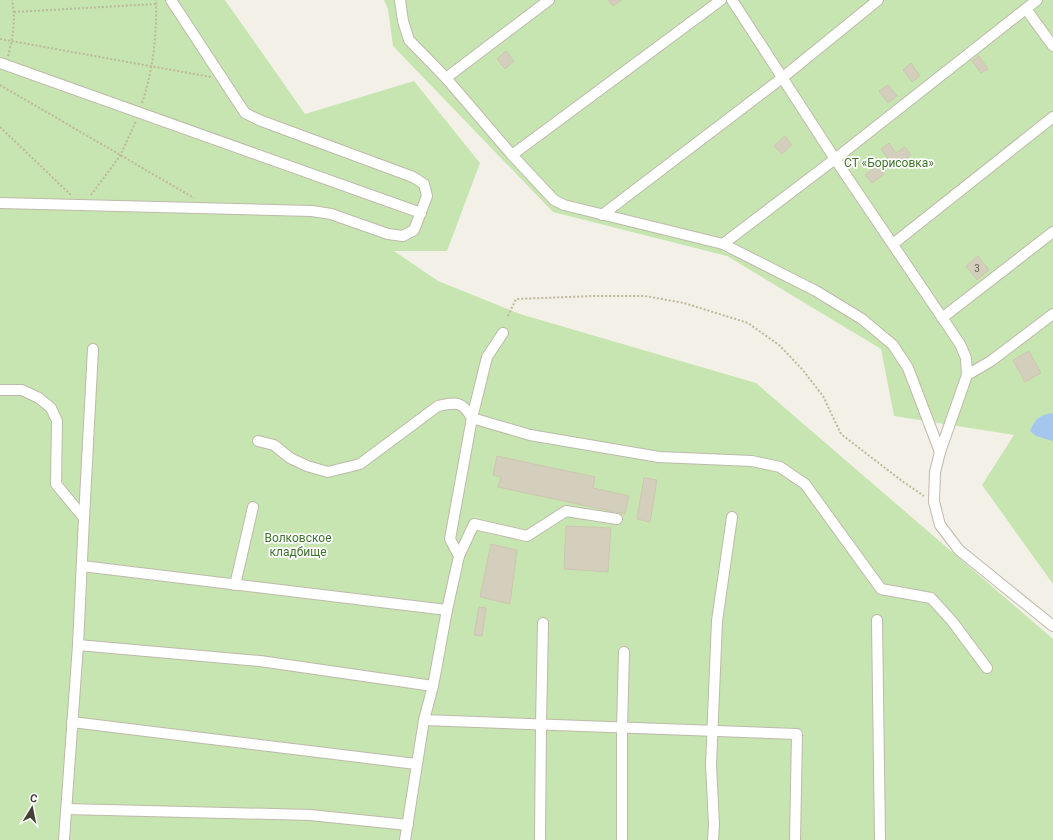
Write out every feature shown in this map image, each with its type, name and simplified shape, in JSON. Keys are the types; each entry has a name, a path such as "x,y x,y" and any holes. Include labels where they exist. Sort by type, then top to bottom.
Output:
{"street":[{"path":"0,203 312,211 331,214 388,234 403,236 414,230 427,196 424,184 413,177 259,120 245,113 171,0"},
{"path":"400,0 402,21 409,40 446,78 512,155 554,200 564,205 602,215 723,244 816,291 862,319 893,345 908,368 940,452"},
{"path":"446,78 549,0"},
{"path":"512,155 721,0"},
{"path":"732,0 835,159 960,344 966,358 967,375 940,452 935,472 934,502 940,525 958,550 1053,626"},
{"path":"602,215 782,78 878,0"},
{"path":"723,244 835,159 1037,0"},
{"path":"1026,9 1053,46"},
{"path":"2,64 421,213"},
{"path":"893,244 1053,117"},
{"path":"942,318 1053,232"},
{"path":"967,375 991,361 1053,314"},
{"path":"459,556 450,539 472,418 487,357 503,333"},
{"path":"64,840 78,645 93,349"},
{"path":"0,390 22,390 39,398 51,408 57,421 56,484 84,518"},
{"path":"258,441 274,445 290,458 307,466 328,472 360,464 438,406 454,403 466,407 472,418 530,435 659,457 752,461 780,467 805,484 881,589 931,598 952,621 987,668"},
{"path":"235,585 253,507"},
{"path":"405,840 424,720 433,686 447,610 459,556 474,524 527,536 566,511 617,519"},
{"path":"713,840 714,824 711,765 716,621 732,517"},
{"path":"82,566 447,610"},
{"path":"877,620 880,840"},
{"path":"540,840 543,623"},
{"path":"78,645 260,661 433,686"},
{"path":"622,840 624,652"},
{"path":"424,720 797,734 796,840"},
{"path":"72,722 416,764"},
{"path":"66,809 310,814 408,825"}],"path":[{"path":"2,64 12,41 14,12 12,0"},
{"path":"14,12 156,4"},
{"path":"0,39 224,79"},
{"path":"0,85 212,209"},
{"path":"0,126 82,205"},
{"path":"508,316 516,299 645,296 684,303 748,323 779,345 802,369 823,396 841,434 902,481 934,502"}],"green space":[{"name":"Волковское кладбище","path":"0,0 225,0 305,114 414,81 480,163 447,251 394,251 438,281 520,314 756,383 1053,639 1053,840 0,840"},
{"name":"СТ «Борисовка»","path":"384,0 1053,0 1053,584 982,485 1014,435 894,416 881,349 727,256 553,212 393,46 388,9"}],"water":[{"path":"1053,413 1053,441 1036,436 1030,431 1038,418"}],"building":[{"path":"608,0 622,0 613,6"},
{"path":"506,51 514,61 505,69 497,59"},
{"path":"979,56 988,69 981,73 972,61"},
{"path":"911,63 920,76 912,82 903,70"},
{"path":"888,85 897,96 888,103 879,91"},
{"path":"785,136 792,145 782,154 774,146"},
{"path":"889,143 896,153 905,147 911,155 894,167 881,149"},
{"path":"877,166 884,174 872,183 865,175"},
{"path":"978,256 989,270 977,280 966,266"},
{"path":"1029,351 1041,373 1025,382 1013,360"},
{"path":"497,456 595,477 593,488 629,496 625,514 498,487 501,477 493,475"},
{"path":"644,478 657,480 650,522 637,519"},
{"path":"566,526 611,528 608,572 564,569"},
{"path":"491,544 517,550 510,604 480,597"},
{"path":"479,607 486,608 482,636 474,635"}]}
